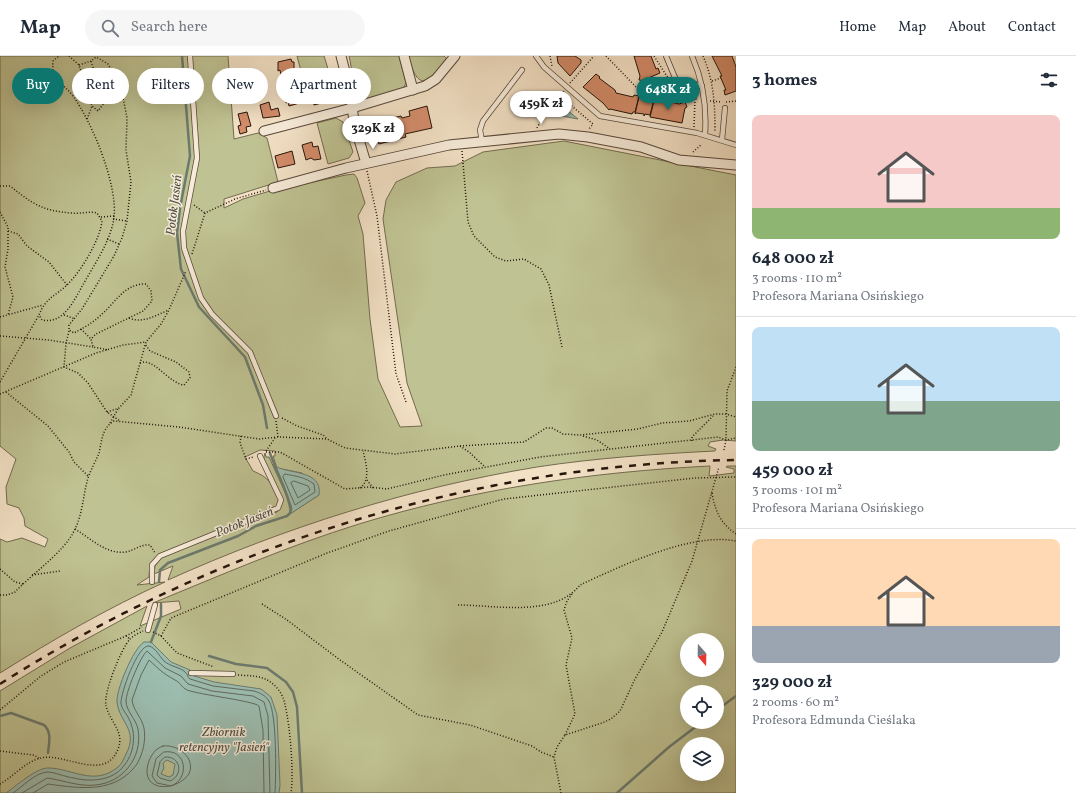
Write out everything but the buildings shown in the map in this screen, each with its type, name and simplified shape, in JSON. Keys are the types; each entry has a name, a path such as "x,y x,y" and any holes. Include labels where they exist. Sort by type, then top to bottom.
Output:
{"street":[{"path":"340,56 351,95 354,123 366,163"},
{"path":"404,56 413,90"},
{"path":"264,131 352,108 425,86 436,79 455,56"},
{"path":"273,188 366,163 449,145 559,134 641,147 679,160 736,165"}],"lane":[{"path":"190,56 197,158 183,231 184,248 188,266 201,298 206,306 253,357 276,416"},
{"path":"536,56 544,68 600,116 705,133 736,145"},
{"path":"666,56 676,80 702,86"},
{"path":"692,56 702,86 705,133"},
{"path":"482,141 480,130 483,121 522,70"},
{"path":"722,140 725,108"},
{"path":"152,582 152,565 157,558 278,508 281,500 260,456"},
{"path":"150,630 155,605"},
{"path":"190,673 233,674"}],"path":[{"path":"39,315 42,320 52,321 64,315 73,303 107,239 114,218 112,191 101,151 87,119 72,95 60,84 52,68 53,61 59,56"},
{"path":"69,56 78,65 92,106 98,111 104,103 101,89 95,78 90,60"},
{"path":"606,56 638,89 674,95"},
{"path":"654,56 668,78"},
{"path":"702,56 712,81 716,102 715,134"},
{"path":"64,367 66,343 70,330 69,325 75,319 119,244 127,221 131,182 126,150 127,118 121,87 108,64 96,58 78,65"},
{"path":"712,81 721,78"},
{"path":"560,96 593,124 585,133"},
{"path":"695,99 694,129 705,133"},
{"path":"704,100 716,102 736,101"},
{"path":"87,119 92,106"},
{"path":"535,133 544,115"},
{"path":"465,143 462,152 462,160 468,222 474,236 495,257 506,261 524,259 541,269 549,285 562,347"},
{"path":"689,157 702,144"},
{"path":"366,163 377,216 396,374 406,402"},
{"path":"0,186 10,186 32,203 47,210 72,213 93,212 101,217 127,221"},
{"path":"0,595 7,596 15,592 60,549 75,529 89,477 99,453 104,431 119,408 131,395 146,343 161,324 169,310 188,266 205,213 235,199 273,188"},
{"path":"188,201 205,213"},
{"path":"0,212 8,231 8,249 4,267 13,297 8,315"},
{"path":"0,382 39,315 43,305 58,290 67,285 78,272 94,245 102,226 101,217"},
{"path":"8,231 18,234 27,246 49,262 67,285"},
{"path":"107,239 119,244"},
{"path":"70,330 74,333 102,315 123,292 137,283 146,284 151,291 152,301 143,311 96,334 91,339"},
{"path":"0,317 43,305"},
{"path":"129,318 136,321 144,320 169,310"},
{"path":"64,315 75,319"},
{"path":"81,329 91,339 93,347"},
{"path":"0,336 66,343 109,350"},
{"path":"0,394 96,353 123,345 146,343"},
{"path":"140,363 143,361 153,364 177,384 184,385 190,378 189,372 176,362 150,352 146,343"},
{"path":"64,367 78,373 88,383 107,412 120,421"},
{"path":"724,450 726,440 727,391 736,367"},
{"path":"6,392 48,426 69,452 74,462 89,477"},
{"path":"107,412 119,408"},
{"path":"692,442 692,437 715,414"},
{"path":"736,417 726,414 715,414 689,421 662,423 638,429 580,435 563,434 552,428 546,428 524,442 460,446 395,454 345,448 327,439 323,435 297,426 284,418 276,416 276,437 266,452 280,452 345,489 387,489 485,467 540,457 692,442 718,437 726,440 736,438"},
{"path":"110,423 120,421 179,427 259,439 276,437 327,439"},
{"path":"580,435 597,440 610,449"},
{"path":"241,436 240,443 246,459 260,456"},
{"path":"460,446 470,452 485,467"},
{"path":"360,488 366,482 363,451"},
{"path":"565,735 602,723 611,719 620,711 635,679 672,611 692,561 719,466"},
{"path":"162,636 171,618 327,553 389,531 452,514 488,502 695,478 715,479 736,477"},
{"path":"366,478 373,489"},
{"path":"712,491 716,510 720,518 736,534"},
{"path":"75,529 102,547 118,551 125,552 145,545 150,545 157,558"},
{"path":"561,793 554,757 557,747 565,735 575,714 566,665 572,638 564,610 567,601 580,585 615,569 698,540 722,538 736,541"},
{"path":"0,570 15,582 22,584"},
{"path":"32,576 60,571"},
{"path":"458,605 542,607 574,593"},
{"path":"262,604 288,620 340,660 418,715 470,726 532,746 554,757"},
{"path":"0,710 41,676 64,662 126,636 143,627 162,636 174,651 218,668"},
{"path":"0,750 33,755 39,758 51,758 93,766 106,762 118,749 120,738 118,728 108,711 106,695 122,651 130,639 136,634 150,630"},
{"path":"126,636 130,639"},
{"path":"233,674 262,677 274,684 283,697 288,730 291,774 290,793"},
{"path":"0,784 39,758"}],"green space":[{"path":"0,56 228,56 229,68 212,68 212,104 231,104 234,139 258,133 267,138 278,182 224,199 224,208 243,199 270,191 354,174 357,178 365,203 358,216 363,234 370,319 378,379 400,427 422,426 407,383 383,219 386,200 396,182 427,168 455,166 483,152 564,141 736,175 736,441 723,440 710,442 708,446 716,449 715,451 581,461 537,467 442,486 395,498 303,526 212,561 168,580 173,566 154,574 155,566 162,557 277,512 281,507 280,493 265,466 265,453 266,457 269,457 291,505 292,510 288,515 319,495 302,473 277,468 273,456 275,456 275,451 260,450 245,457 253,471 263,476 272,485 279,500 276,508 262,514 262,512 162,553 156,557 152,563 149,577 137,585 165,582 81,624 0,673 0,539 7,542 22,538 45,547 48,539 25,526 24,518 19,508 7,504 6,487 16,459 0,446"},
{"path":"297,56 324,56 328,68 300,68"},
{"path":"349,56 399,56 406,83 402,91 371,99 371,68 351,68"},
{"path":"408,56 444,56 447,59 429,79 424,81 420,80 416,76"},
{"path":"336,118 343,122 353,152 349,158 328,164 317,123"},
{"path":"710,466 709,476 734,473 734,469 726,467 736,466 736,793 0,793 0,691 70,648 147,606 140,626 181,609 179,601 153,603 255,561 359,524 445,501 489,492 533,484 621,473"}],"water":[{"path":"561,105 578,119 551,114"},
{"path":"273,465 310,477 316,481 319,487 319,495 287,516 292,510 291,505"},
{"name":"Zbiornik retencyjny \"Jasień\"","path":"144,642 151,642 171,662 190,670 191,675 214,682 261,689 271,697 277,715 280,785 279,793 6,793 32,774 43,769 57,769 83,775 100,776 109,773 119,766 123,761 130,739 127,726 118,709 117,696 130,661","holes":["167,760 175,764 173,775 169,777 161,774 164,768 163,763"]}],"waterway":[{"name":"Potok Jasień","path":"182,56 190,156 180,208 177,233 181,269 199,307 245,357 263,405 267,428"},
{"name":"Potok Jasień","path":"159,582 160,570 168,563 238,536 256,526 287,516 290,513 289,502 270,453"},
{"name":"Potok Jasień","path":"151,642 161,616 161,604"},
{"path":"209,656 236,664 267,668 286,682 293,692 297,707 302,793"},
{"path":"724,705 736,696"},
{"path":"0,716 11,713 44,725 49,734 48,753"},
{"path":"617,793 669,747 693,729"}],"railway":[{"path":"0,684 84,634 171,590 261,553 353,521 447,496 542,477 639,465 736,460"}]}
